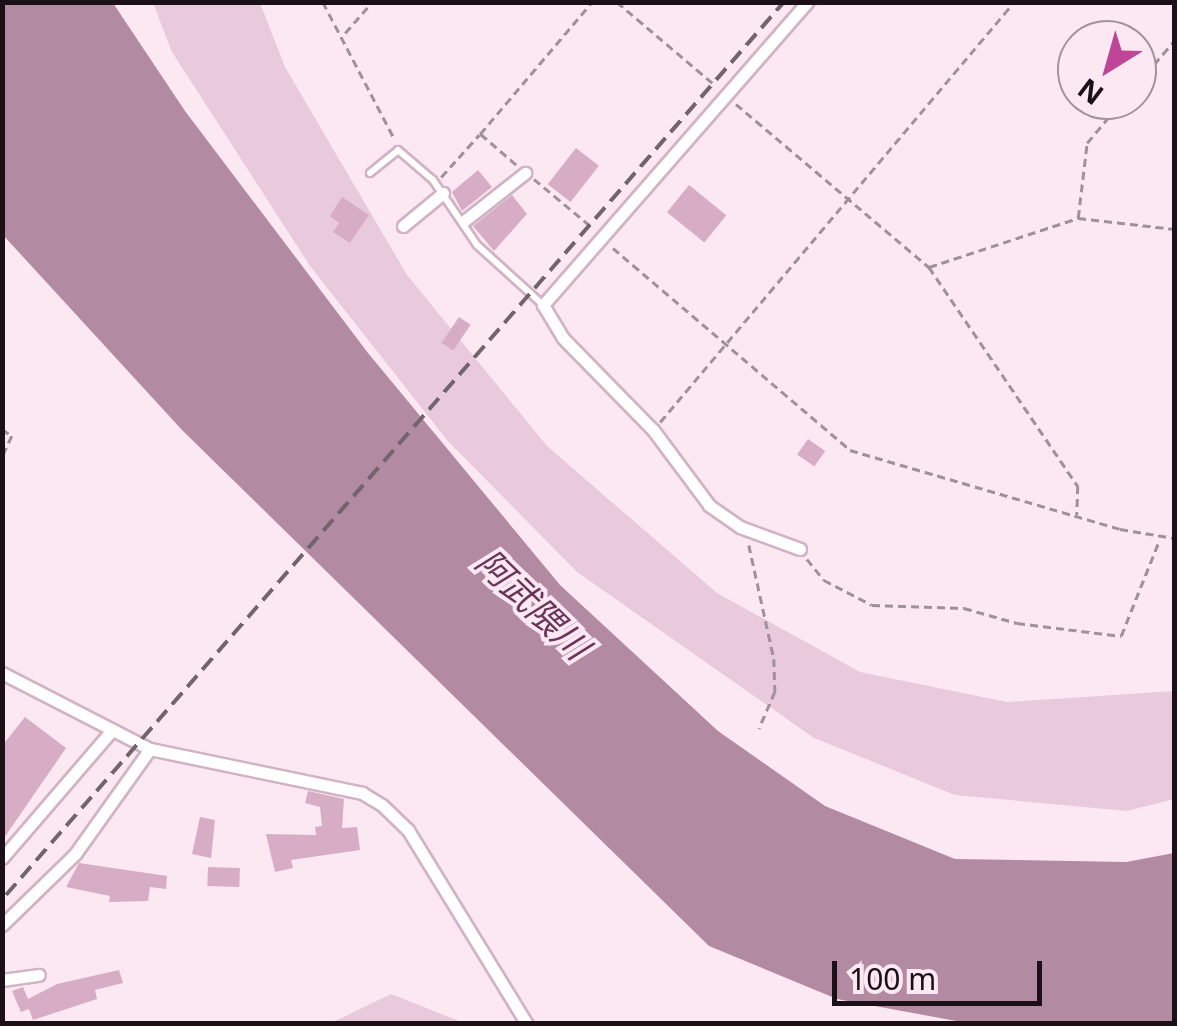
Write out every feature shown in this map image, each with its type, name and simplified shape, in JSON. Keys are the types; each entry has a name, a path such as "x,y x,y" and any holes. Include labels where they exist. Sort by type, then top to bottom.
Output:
{"street":[{"path":"800,550 745,529 709,504 653,430 563,338 542,305 807,2"},
{"path":"464,220 525,173"},
{"path":"404,226 439,188"},
{"path":"2,673 150,749 362,793 382,805 408,830 526,1024"},
{"path":"2,858 112,730"},
{"path":"2,925 75,854 150,749"},
{"path":"2,980 39,975"}],"lane":[{"path":"370,173 398,150 439,188 464,220 477,245 542,305"}],"path":[{"path":"323,2 344,34 398,150"},
{"path":"344,34 372,2"},
{"path":"439,188 592,2"},
{"path":"616,2 929,267 1078,486 1077,516"},
{"path":"653,430 1014,2"},
{"path":"1157,61 1174,41"},
{"path":"1078,218 1087,143 1106,120"},
{"path":"480,134 850,450 1160,539 1174,538"},
{"path":"929,267 1078,218 1174,229"},
{"path":"2,429 12,436 2,456"},
{"path":"745,529 774,659 775,692 759,729"},
{"path":"800,550 824,580 872,605 964,608 1017,623 1121,636 1160,539"}],"shaded area":[{"path":"153,3 260,3 285,67 407,275 547,446 717,593 860,672 1007,702 1174,691 1174,799 1127,811 955,795 814,738 577,572 447,440 310,266 172,52"},
{"path":"391,994 464,1023 331,1023"}],"water":[{"name":"阿武隈川","path":"3,2 113,3 185,111 368,353 560,585 718,731 825,806 955,859 1126,862 1174,853 1174,1023 967,1023 837,999 709,946 182,430 3,235"}],"building":[{"path":"576,148 599,166 571,202 548,184"},
{"path":"478,170 492,187 462,211 452,192"},
{"path":"689,185 726,215 704,242 667,212"},
{"path":"512,195 527,214 494,251 473,226"},
{"path":"342,197 369,215 350,243 333,232 339,223 330,216"},
{"path":"459,317 471,325 453,351 442,343"},
{"path":"808,439 825,451 814,467 797,455"},
{"path":"25,717 66,748 2,841 2,746"},
{"path":"308,791 344,799 342,828 357,827 360,850 291,860 293,868 275,872 266,834 316,835 315,827 322,826 320,807 305,803"},
{"path":"200,817 215,820 211,858 192,854"},
{"path":"79,863 167,876 166,889 150,887 148,901 109,902 110,896 66,887"},
{"path":"208,867 240,868 239,887 207,886"},
{"path":"119,970 123,983 95,990 97,999 33,1020 29,1009 21,1012 12,991 23,987 28,999 57,984"}],"railway":[{"path":"6,895 784,2"}]}
